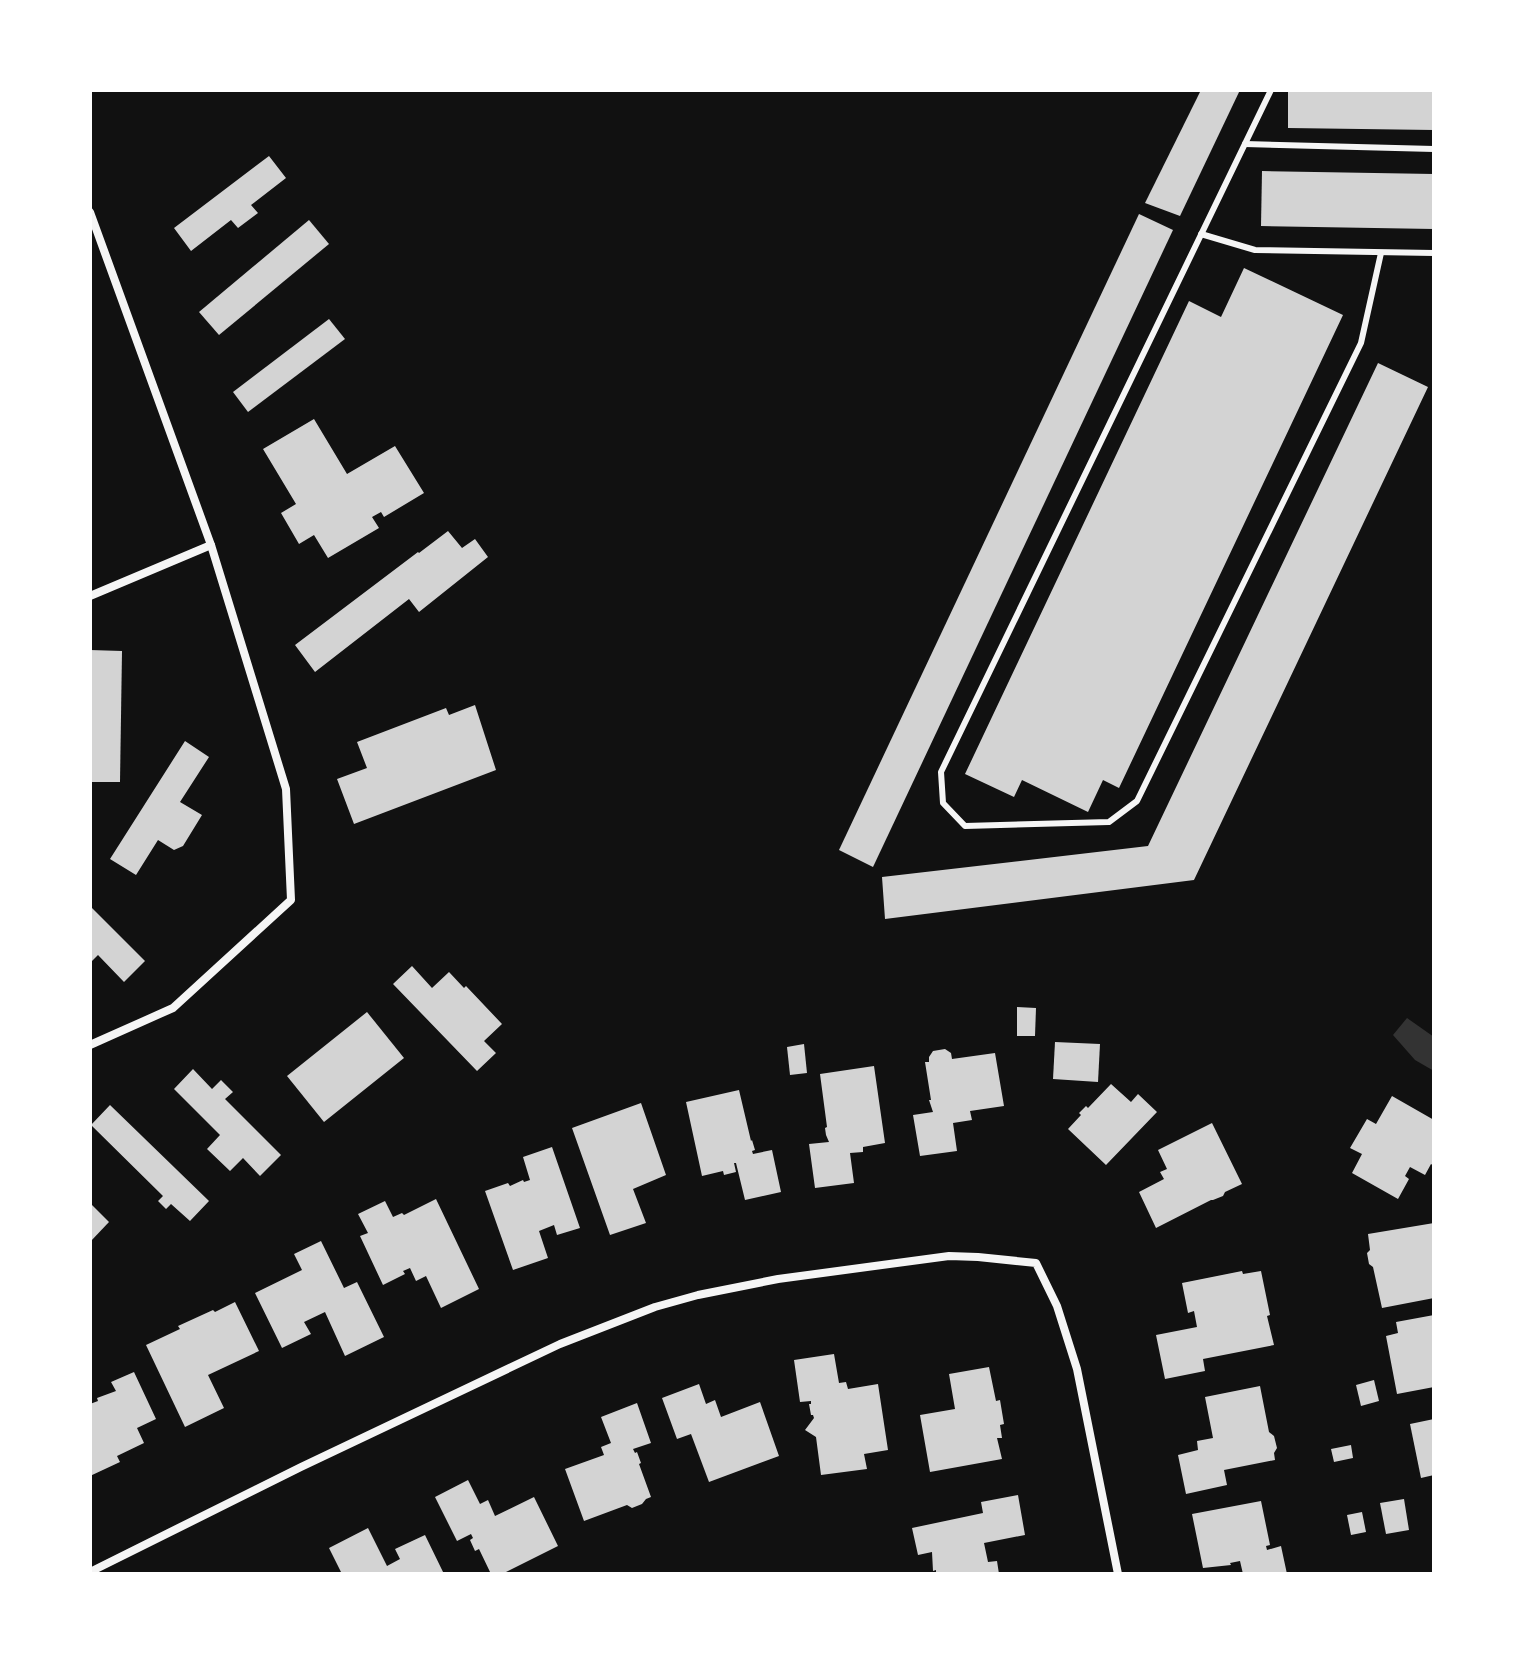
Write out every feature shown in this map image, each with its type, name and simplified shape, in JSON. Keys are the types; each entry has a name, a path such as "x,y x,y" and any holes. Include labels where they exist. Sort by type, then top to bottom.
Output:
{"street":[{"path":"90,212 211,545 286,789 291,900 173,1008 90,1045"},
{"path":"90,596 211,545"},
{"path":"90,1572 301,1467 548,1350 655,1307 778,1279 949,1256 1036,1263 1057,1306 1077,1369 1118,1574"}],"lane":[{"path":"1271,90 941,772 943,803 965,826 1109,822 1137,801 1361,343 1381,253"},
{"path":"1245,144 1434,149"},
{"path":"1201,234 1255,250 1434,253"}],"shaded area":[{"path":"1407,1018 1434,1037 1434,1071 1415,1060 1393,1035"}],"building":[{"path":"1201,90 1240,90 1180,216 1145,203"},
{"path":"1434,90 1434,130 1288,128 1288,91"},
{"path":"269,156 286,178 251,205 258,213 238,228 231,220 191,251 174,228"},
{"path":"1262,171 1434,174 1434,229 1261,226"},
{"path":"1139,214 1173,230 873,867 839,850"},
{"path":"309,220 329,244 219,335 199,312"},
{"path":"1244,268 1343,315 1119,788 1103,780 1088,812 1022,780 1014,797 965,774 1189,301 1221,317"},
{"path":"329,319 345,339 248,412 233,392"},
{"path":"1378,363 1428,387 1194,880 885,919 882,877 1148,846"},
{"path":"314,419 347,474 395,446 424,493 384,517 381,512 372,517 379,528 328,558 314,535 299,544 281,513 296,504 263,449"},
{"path":"448,531 462,548 475,539 488,557 419,612 409,599 315,672 295,645"},
{"path":"90,650 122,651 120,782 90,782"},
{"path":"475,705 496,770 354,824 337,779 367,768 357,742 446,708 449,715"},
{"path":"185,741 209,757 180,802 202,815 183,846 174,850 158,840 136,875 110,859"},
{"path":"90,906 145,961 124,982 98,955 90,963"},
{"path":"412,966 432,988 449,972 502,1024 484,1041 496,1053 477,1071 393,984"},
{"path":"1017,1007 1036,1008 1035,1036 1017,1036"},
{"path":"367,1012 404,1058 324,1122 287,1076"},
{"path":"1055,1042 1100,1044 1098,1082 1053,1079"},
{"path":"804,1044 807,1073 790,1075 787,1047"},
{"path":"945,1049 951,1053 952,1059 995,1053 1004,1106 970,1111 972,1120 953,1123 957,1151 920,1156 913,1115 933,1112 925,1062 929,1062 933,1051"},
{"path":"874,1066 885,1143 863,1147 863,1152 850,1153 854,1183 815,1188 809,1144 829,1142 820,1074"},
{"path":"193,1069 212,1089 221,1080 233,1092 225,1099 281,1155 260,1176 243,1158 230,1171 207,1149 220,1135 174,1089"},
{"path":"1111,1084 1131,1102 1138,1094 1157,1112 1106,1165 1068,1129 1081,1115 1079,1113"},
{"path":"739,1090 755,1150 753,1154 772,1150 781,1192 745,1200 736,1163 736,1172 724,1175 723,1171 702,1176 686,1102"},
{"path":"1392,1096 1434,1120 1434,1166 1431,1164 1425,1175 1410,1167 1405,1176 1409,1179 1398,1199 1352,1173 1362,1154 1350,1148 1367,1119 1376,1124"},
{"path":"641,1103 666,1175 633,1189 646,1223 610,1235 572,1128"},
{"path":"110,1105 209,1201 190,1221 171,1204 166,1209 158,1201 163,1196 91,1125"},
{"path":"1212,1123 1242,1184 1156,1228 1139,1192 1164,1179 1160,1172 1167,1169 1158,1150"},
{"path":"552,1147 580,1228 557,1235 554,1225 539,1231 548,1258 513,1270 485,1191 530,1180 523,1157"},
{"path":"436,1199 479,1289 441,1308 426,1276 416,1281 410,1268 403,1271 405,1274 383,1285 360,1236 368,1233 358,1214 385,1201 393,1217 404,1215"},
{"path":"90,1203 109,1222 90,1242"},
{"path":"1434,1223 1434,1298 1382,1308 1373,1267 1369,1264 1368,1234"},
{"path":"321,1241 344,1288 357,1282 384,1337 345,1356 325,1312 304,1322 311,1334 282,1348 255,1293 302,1270 294,1254"},
{"path":"1242,1271 1243,1274 1261,1271 1274,1345 1203,1359 1205,1371 1165,1379 1156,1335 1197,1327 1194,1311 1188,1313 1182,1283"},
{"path":"235,1302 259,1351 208,1375 224,1408 185,1427 146,1345 180,1329 178,1326"},
{"path":"1434,1315 1434,1387 1397,1394 1386,1336 1398,1333 1396,1322"},
{"path":"834,1354 839,1383 846,1382 848,1389 878,1384 888,1450 864,1454 867,1469 821,1475 816,1437 805,1430 814,1418 809,1404 811,1401 800,1402 794,1360"},
{"path":"989,1367 1004,1424 1000,1425 1002,1438 997,1438 1002,1459 930,1472 920,1415 955,1409 949,1374"},
{"path":"134,1372 156,1419 137,1428 144,1443 117,1456 120,1462 90,1476 90,1404 116,1391 111,1382"},
{"path":"1374,1380 1379,1401 1361,1406 1356,1385"},
{"path":"699,1384 706,1404 715,1400 721,1417 760,1402 779,1456 709,1482 691,1434 677,1439 662,1398"},
{"path":"1260,1386 1269,1432 1274,1436 1277,1448 1275,1460 1224,1470 1227,1485 1186,1494 1178,1455 1198,1450 1197,1441 1213,1438 1205,1397"},
{"path":"637,1403 651,1443 633,1449 637,1452 651,1497 632,1508 627,1505 584,1521 565,1469 604,1455 601,1447 611,1443 601,1417"},
{"path":"1434,1419 1434,1475 1421,1478 1410,1424"},
{"path":"1351,1445 1353,1458 1334,1462 1331,1449"},
{"path":"468,1480 480,1504 488,1500 495,1516 534,1497 558,1546 502,1574 491,1574 479,1549 475,1551 471,1534 457,1541 435,1497"},
{"path":"1018,1495 1025,1535 984,1543 988,1562 997,1561 999,1574 936,1574 936,1570 933,1571 932,1552 918,1555 912,1528 983,1513 981,1502"},
{"path":"1404,1499 1409,1530 1386,1534 1380,1503"},
{"path":"1261,1501 1270,1545 1266,1546 1267,1550 1281,1546 1287,1574 1243,1574 1240,1561 1203,1568 1192,1514"},
{"path":"1362,1512 1366,1532 1351,1535 1347,1515"},
{"path":"368,1528 387,1566 400,1559 395,1549 425,1535 444,1574 342,1574 329,1548"}]}
